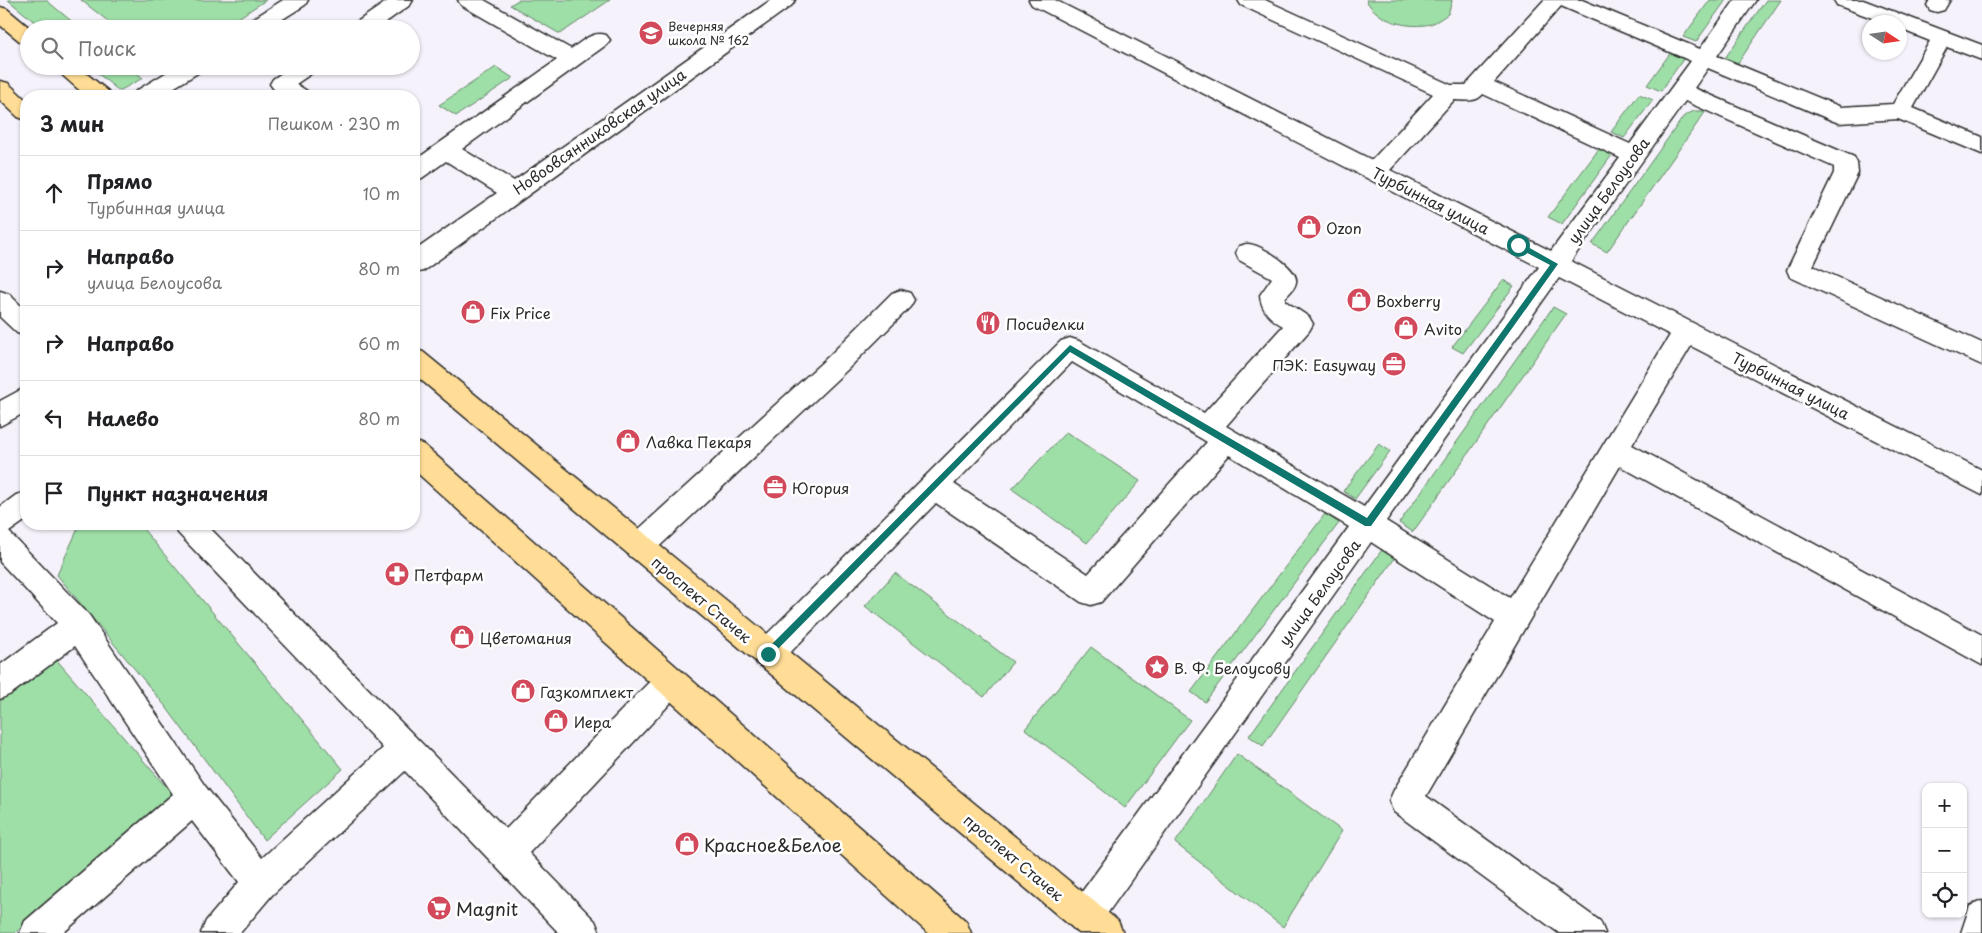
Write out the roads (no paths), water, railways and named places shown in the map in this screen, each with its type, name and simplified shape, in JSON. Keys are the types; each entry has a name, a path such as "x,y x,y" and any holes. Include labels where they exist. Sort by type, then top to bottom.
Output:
{"main road":[{"path":"0,14 20,31"},
{"path":"74,75 93,90"},
{"path":"0,88 20,106"},
{"name":"проспект Стачек","path":"420,364 1096,925"},
{"path":"420,458 954,933"}],"street":[{"path":"266,20 298,0"},
{"path":"374,20 403,0"},
{"path":"468,0 572,58"},
{"name":"Новоовсянниковская улица","path":"420,260 785,0"},
{"name":"Турбинная улица","path":"1039,0 1982,483"},
{"path":"1248,0 1448,92 1472,93 1555,0"},
{"path":"1564,0 1839,115 1900,112 1982,146"},
{"name":"улица Белоусова","path":"1096,925 1368,524 1746,0"},
{"path":"1844,0 1982,54"},
{"path":"1900,112 1942,38"},
{"path":"420,168 599,40"},
{"path":"154,90 178,75"},
{"path":"290,90 281,84 294,75"},
{"path":"1480,84 1634,155"},
{"path":"1680,90 1846,163 1846,173 1799,270 1982,355"},
{"path":"1375,172 1448,92"},
{"path":"446,150 513,192"},
{"path":"934,486 1091,592 1300,324 1276,310 1272,303 1272,295 1284,283 1284,277 1280,271 1248,253"},
{"path":"639,547 831,370 901,300"},
{"path":"0,301 20,320"},
{"path":"1588,933 1405,801 1686,331"},
{"path":"768,654 1070,348 1368,524 1514,617"},
{"path":"0,415 20,402"},
{"path":"1621,439 1982,652"},
{"path":"0,523 20,508"},
{"path":"194,530 404,750 583,933"},
{"path":"0,542 78,625 194,797 260,883"},
{"path":"0,684 78,625"},
{"path":"505,854 670,682"},
{"path":"218,933 260,883 404,750"},
{"path":"37,933 194,797"},
{"path":"1978,933 1982,918"}],"place":[{"name":"Вечерняя школа № 162","path":"651,33"},
{"name":"Ozon","path":"1309,227"},
{"name":"Boxberry","path":"1359,300"},
{"name":"Fix Price","path":"473,312"},
{"name":"Посиделки","path":"988,323"},
{"name":"Avito","path":"1406,328"},
{"name":"ПЭК: Easyway","path":"1394,364"},
{"name":"Лавка Пекаря","path":"628,441"},
{"name":"Югория","path":"775,487"},
{"name":"Петфарм","path":"397,574"},
{"name":"Цветомания","path":"462,637"},
{"name":"В. Ф. Белоусову","path":"1157,667"},
{"name":"Газкомплект","path":"523,691"},
{"name":"Иера","path":"556,721"},
{"name":"Красное&Белое","path":"687,844"},
{"name":"Magnit","path":"439,908"}]}
